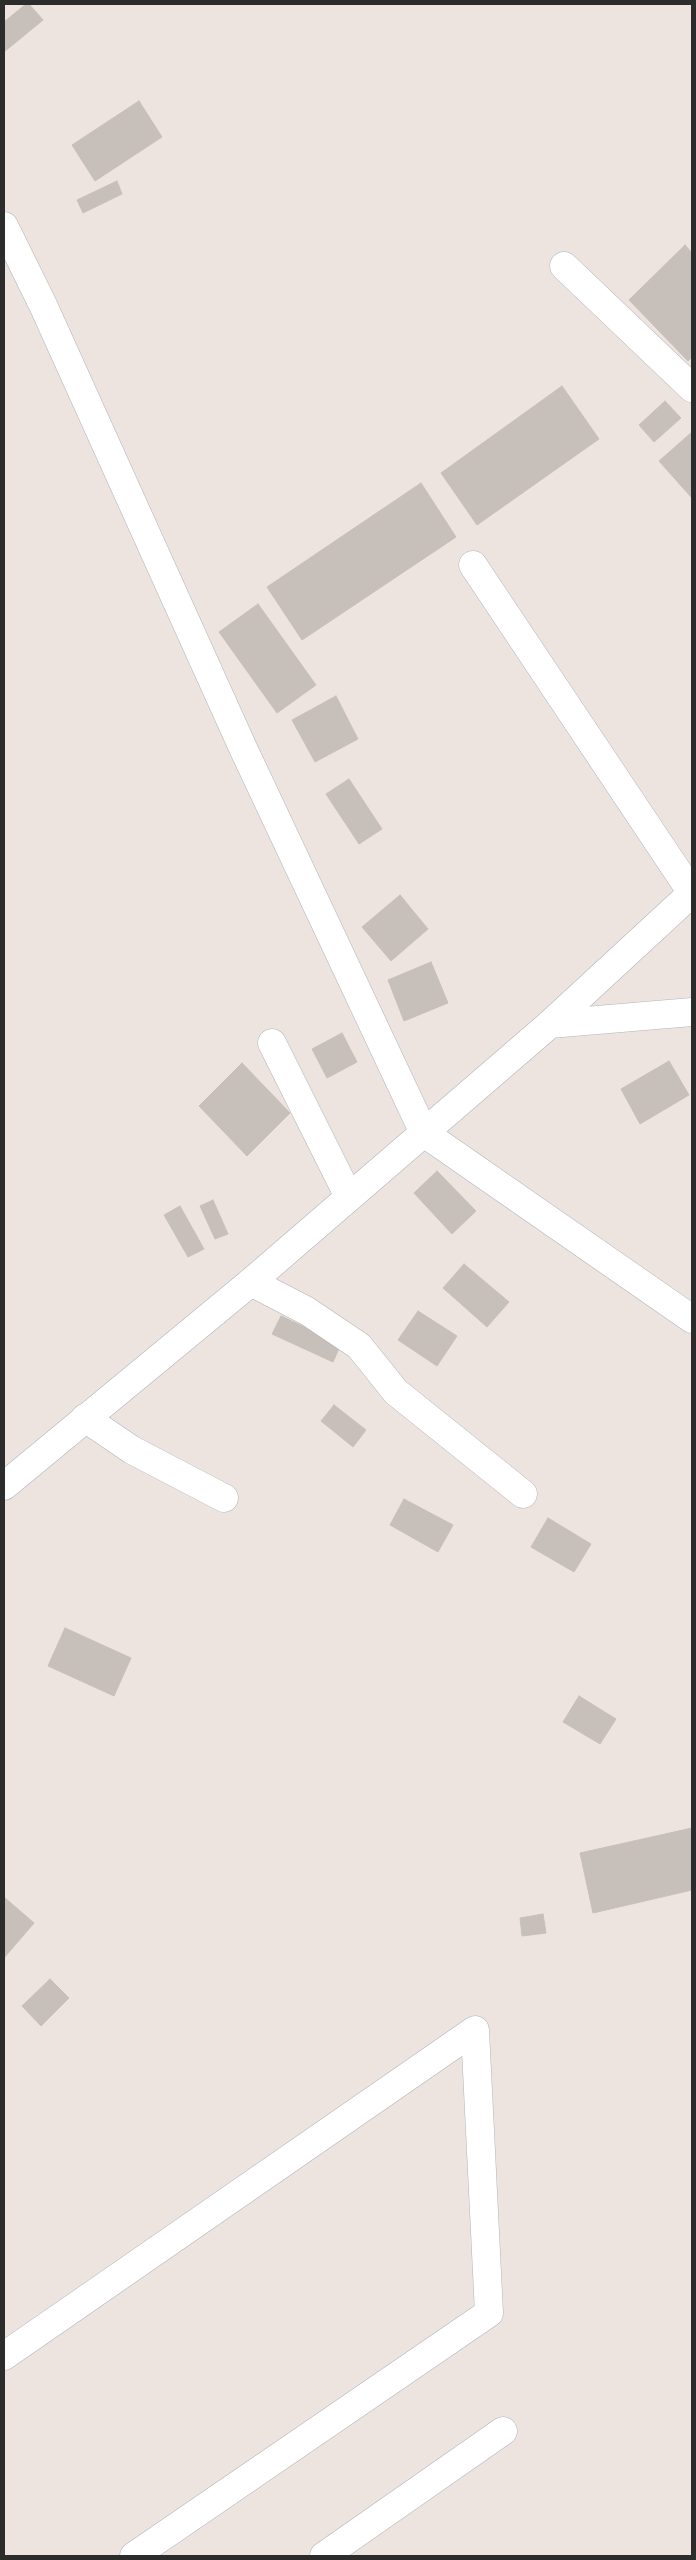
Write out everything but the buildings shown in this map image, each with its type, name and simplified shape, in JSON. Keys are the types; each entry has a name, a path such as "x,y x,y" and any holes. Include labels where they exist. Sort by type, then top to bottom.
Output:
{"street":[{"path":"4,227 43,305 247,757 424,1133 692,1319"},
{"path":"564,266 692,388"},
{"path":"4,1486 251,1282 424,1133 550,1024 692,893 473,565"},
{"path":"550,1024 692,1012"},
{"path":"272,1043 349,1197"},
{"path":"251,1282 306,1311 359,1346 396,1392 523,1494"},
{"path":"85,1418 132,1450 224,1498"},
{"path":"4,2356 475,2030 489,2313 134,2556"},
{"path":"324,2556 504,2431"}]}
